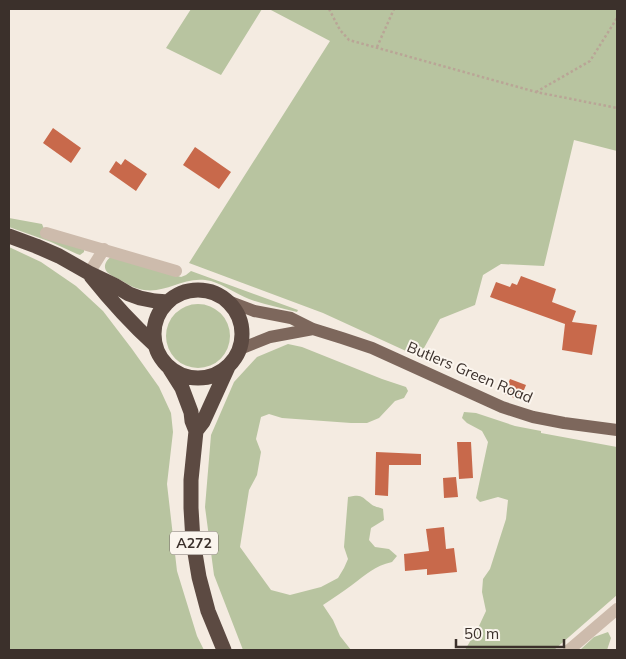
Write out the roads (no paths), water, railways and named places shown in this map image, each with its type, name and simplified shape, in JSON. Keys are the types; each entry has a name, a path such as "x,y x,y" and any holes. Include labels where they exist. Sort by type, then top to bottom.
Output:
{"highway":[{"path":"9,236 59,256 129,294 140,298 168,302"},
{"path":"89,273 108,298 155,345"},
{"path":"191,290 204,290 217,294 228,301 236,311 241,323 242,336 240,349 236,358 229,366 207,378 181,375 170,369 158,354 154,333 160,311 168,302 179,294 191,290"},
{"name":"A272","path":"196,431 203,422 229,366"},
{"name":"A272","path":"170,369 182,388 196,431 191,480 193,541 199,577 208,611 224,650"}],"main road":[{"name":"Butlers Green Road","path":"228,301 254,311 291,318 314,329 372,348 502,406 548,420 617,430"},
{"name":"Butlers Green Road","path":"240,349 270,337 314,329"}],"street":[{"path":"46,233 176,271"},
{"path":"89,273 104,249"},
{"path":"569,650 617,609"}]}
